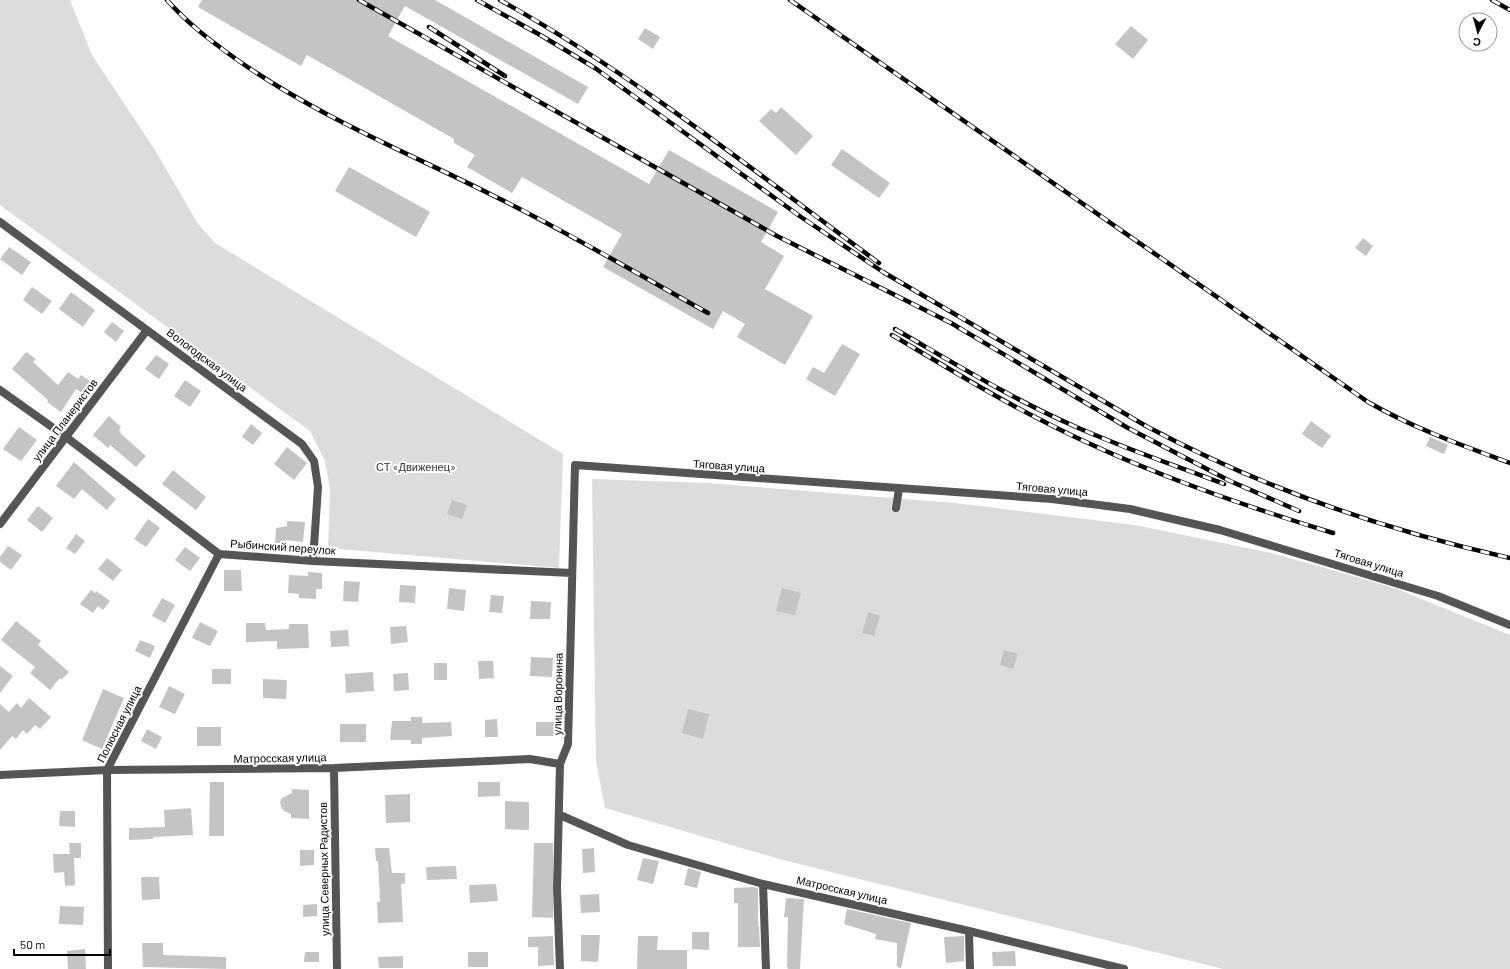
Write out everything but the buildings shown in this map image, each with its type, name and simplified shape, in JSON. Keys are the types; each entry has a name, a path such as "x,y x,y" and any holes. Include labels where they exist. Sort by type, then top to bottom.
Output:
{"street":[{"name":"Вологодская улица","path":"0,222 302,444 314,461 318,487 313,561"},
{"name":"улица Планеристов","path":"0,524 147,330"},
{"name":"Рыбинский переулок","path":"0,390 66,437 219,554 313,561 572,573"},
{"name":"Тяговая улица","path":"575,465 1081,502 1148,512 1220,530 1438,596 1510,625"},
{"name":"улица Воронина","path":"560,969 557,888 560,815 560,764 568,744 575,465"},
{"path":"896,508 899,488"},
{"name":"Полюсная улица","path":"108,969 107,770 219,554"},
{"name":"Матросская улица","path":"0,776 107,770 334,768 530,759 560,764"},
{"name":"улица Северных Радистов","path":"334,768 337,969"},
{"name":"Матросская улица","path":"560,815 628,845 763,884 969,931 1124,969"},
{"path":"763,884 766,969"},
{"path":"969,931 970,969"}],"green space":[{"name":"СТ «Движенец»","path":"0,0 70,0 92,55 155,150 198,224 215,243 563,454 559,568 328,548 330,489 325,461 310,431 0,205"},
{"path":"592,479 707,483 955,503 1135,525 1271,553 1336,571 1397,589 1510,635 1510,969 1223,969 783,860 605,808 596,761"}],"railway":[{"path":"167,0 191,24 217,45 266,79 297,98 328,115 545,222 708,313"},
{"path":"359,0 777,236 951,323 1128,428 1230,481 1299,511"},
{"path":"477,0 542,36 595,68 801,217 883,272 1146,426 1233,468 1324,504 1416,534 1510,558"},
{"path":"500,0 550,29 647,92 879,263"},
{"path":"790,0 1368,402 1420,428 1455,443 1510,463"},
{"path":"1492,0 1510,10"},
{"path":"429,27 505,76"},
{"path":"895,329 983,380 1074,426 1111,442 1224,484"},
{"path":"892,335 982,388 1073,436 1145,468 1182,482 1257,509 1333,533"}]}
